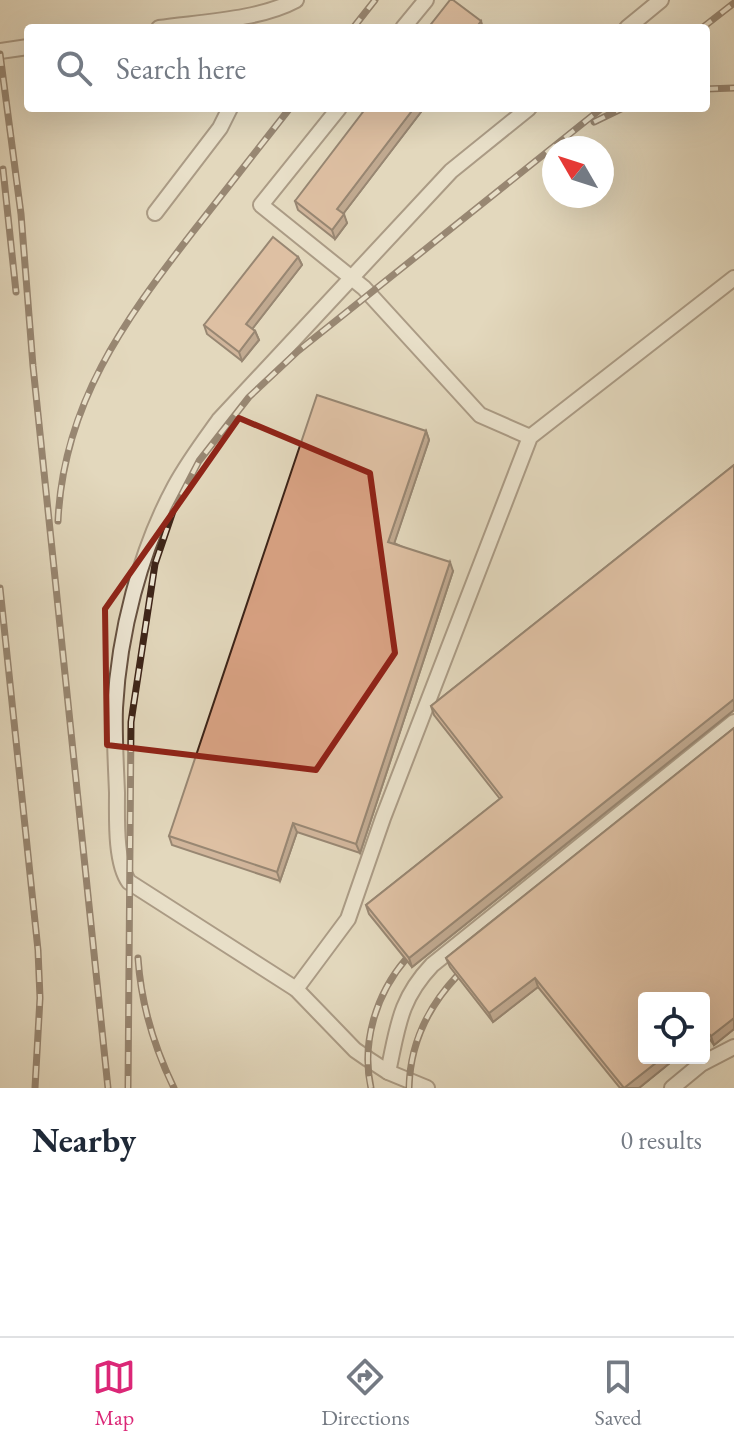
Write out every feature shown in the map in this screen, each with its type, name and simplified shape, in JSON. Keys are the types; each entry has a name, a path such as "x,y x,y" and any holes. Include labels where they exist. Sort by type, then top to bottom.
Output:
{"street":[{"path":"226,23 296,0"},
{"path":"406,24 426,0"},
{"path":"632,24 661,0"},
{"path":"0,51 24,48"},
{"path":"155,213 220,128 228,112"},
{"path":"336,112 261,205 353,278 480,415 530,437"},
{"path":"427,1088 388,1072 355,1050 296,989 138,890 125,876 121,866 117,808 115,707 123,641 142,567 175,486 219,420 451,171 524,112"},
{"path":"296,989 348,919 383,818 530,437 734,278"},
{"path":"388,1072 401,1009 414,986 432,965 734,722"},
{"path":"672,1088 701,1064 734,1047"}],"highlighted area":[{"path":"239,418 370,473 395,653 316,770 107,745 105,609"}],"building":[{"path":"450,0 481,21 479,24 431,24"},
{"path":"363,112 411,112 337,209 344,214 332,230 295,201"},
{"path":"273,237 298,257 246,324 255,331 239,352 204,325"},
{"path":"317,395 426,431 388,542 450,562 356,844 293,823 277,872 169,836"},
{"path":"734,465 734,699 409,958 366,905 502,797 431,706"},
{"path":"734,728 734,1018 711,1036 710,992 638,992 638,1064 654,1064 624,1088 535,978 489,1013 446,958"}],"railway":[{"path":"356,24 375,0"},
{"path":"707,24 734,3"},
{"path":"0,54 21,214 33,366 108,1088"},
{"path":"710,89 734,88"},
{"path":"58,521 62,479 71,439 101,366 167,266 287,112"},
{"path":"128,1088 131,722 155,564 173,511 199,461 249,397 298,351 597,112"},
{"path":"594,122 615,112"},
{"path":"3,169 16,292"},
{"path":"0,588 38,950 40,998 35,1088"},
{"path":"138,958 150,1025 174,1088"},
{"path":"371,1088 368,1054 374,1020 386,988 406,959"},
{"path":"409,1088 413,1056 422,1028 437,1001 457,976"}]}
